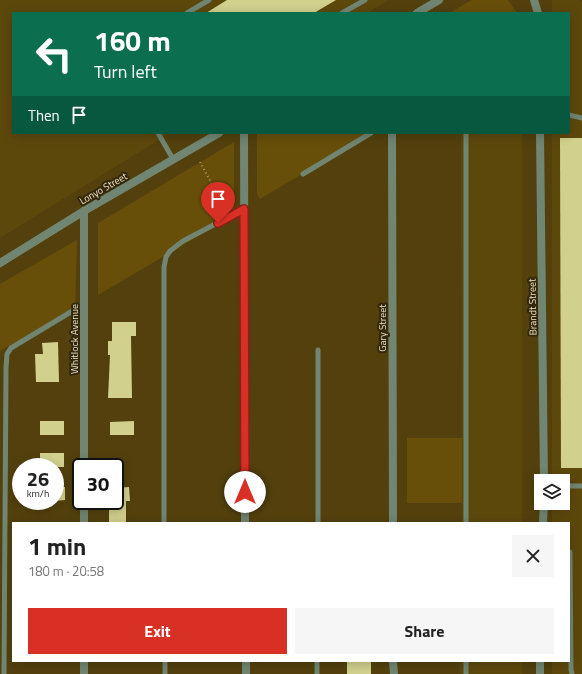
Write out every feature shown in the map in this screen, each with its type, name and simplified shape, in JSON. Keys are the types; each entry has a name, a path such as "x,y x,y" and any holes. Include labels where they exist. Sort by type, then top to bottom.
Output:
{"street":[{"path":"419,12 439,0"},
{"path":"534,0 538,12"},
{"name":"Lonyo Street","path":"0,263 84,211 217,134"},
{"path":"244,134 245,522"},
{"name":"Gary Street","path":"392,134 393,522"},
{"name":"Brandt Street","path":"540,134 544,474"},
{"name":"Whitlock Avenue","path":"84,211 84,458"},
{"path":"84,510 84,522"},
{"path":"543,522 544,510"},
{"path":"84,662 84,674"},
{"path":"246,662 246,674"},
{"path":"394,662 394,674"},
{"path":"540,662 540,674"}],"lane":[{"path":"190,12 209,0"},
{"path":"344,12 365,0"},
{"path":"570,114 582,118"},
{"path":"159,134 173,159"},
{"path":"303,174 369,134"},
{"path":"466,134 466,522"},
{"path":"164,522 164,267 166,257 170,251 183,240 244,209"},
{"path":"4,674 7,354 11,348 84,304"},
{"path":"318,350 318,522"},
{"path":"570,486 582,486"},
{"path":"570,552 572,674"},
{"path":"165,662 165,674"},
{"path":"317,662 317,674"},
{"path":"466,662 466,674"}],"path":[{"path":"200,162 230,217"}],"shaded area":[{"path":"0,0 389,0 369,12 12,12 12,134 168,134 0,238"},
{"path":"472,0 508,0 516,12 451,12"},
{"path":"552,0 580,0 582,2 582,674 552,674 552,662 570,662 570,522 552,522 552,510 570,510 570,474 552,474 552,134 570,134 570,12 552,12"},
{"path":"257,134 369,134 260,199 257,194"},
{"path":"461,134 522,134 522,522 462,522"},
{"path":"234,142 234,215 98,295 98,223"},
{"path":"77,240 75,309 0,351 0,284"},
{"path":"407,438 462,438 462,503 407,503"},
{"path":"460,662 522,662 522,674 460,674"}],"building":[{"path":"227,0 336,0 316,12 208,12"},
{"path":"560,138 582,138 582,468 561,468"},
{"path":"112,322 136,322 136,336 131,336 132,398 108,398 110,355 108,355 108,341 112,341"},
{"path":"58,342 59,382 36,382 35,354 43,354 42,343"},
{"path":"40,421 64,421 64,435 40,435"},
{"path":"134,421 134,435 110,435 110,422"},
{"path":"40,453 64,453 64,458 40,458"},
{"path":"64,487 65,487 64,500"},
{"path":"124,487 129,487 130,501 126,501 126,522 109,522 109,510 124,510"},
{"path":"347,662 371,662 371,674 347,674"}],"route":[{"path":"218,223 244,209 245,492"}]}
